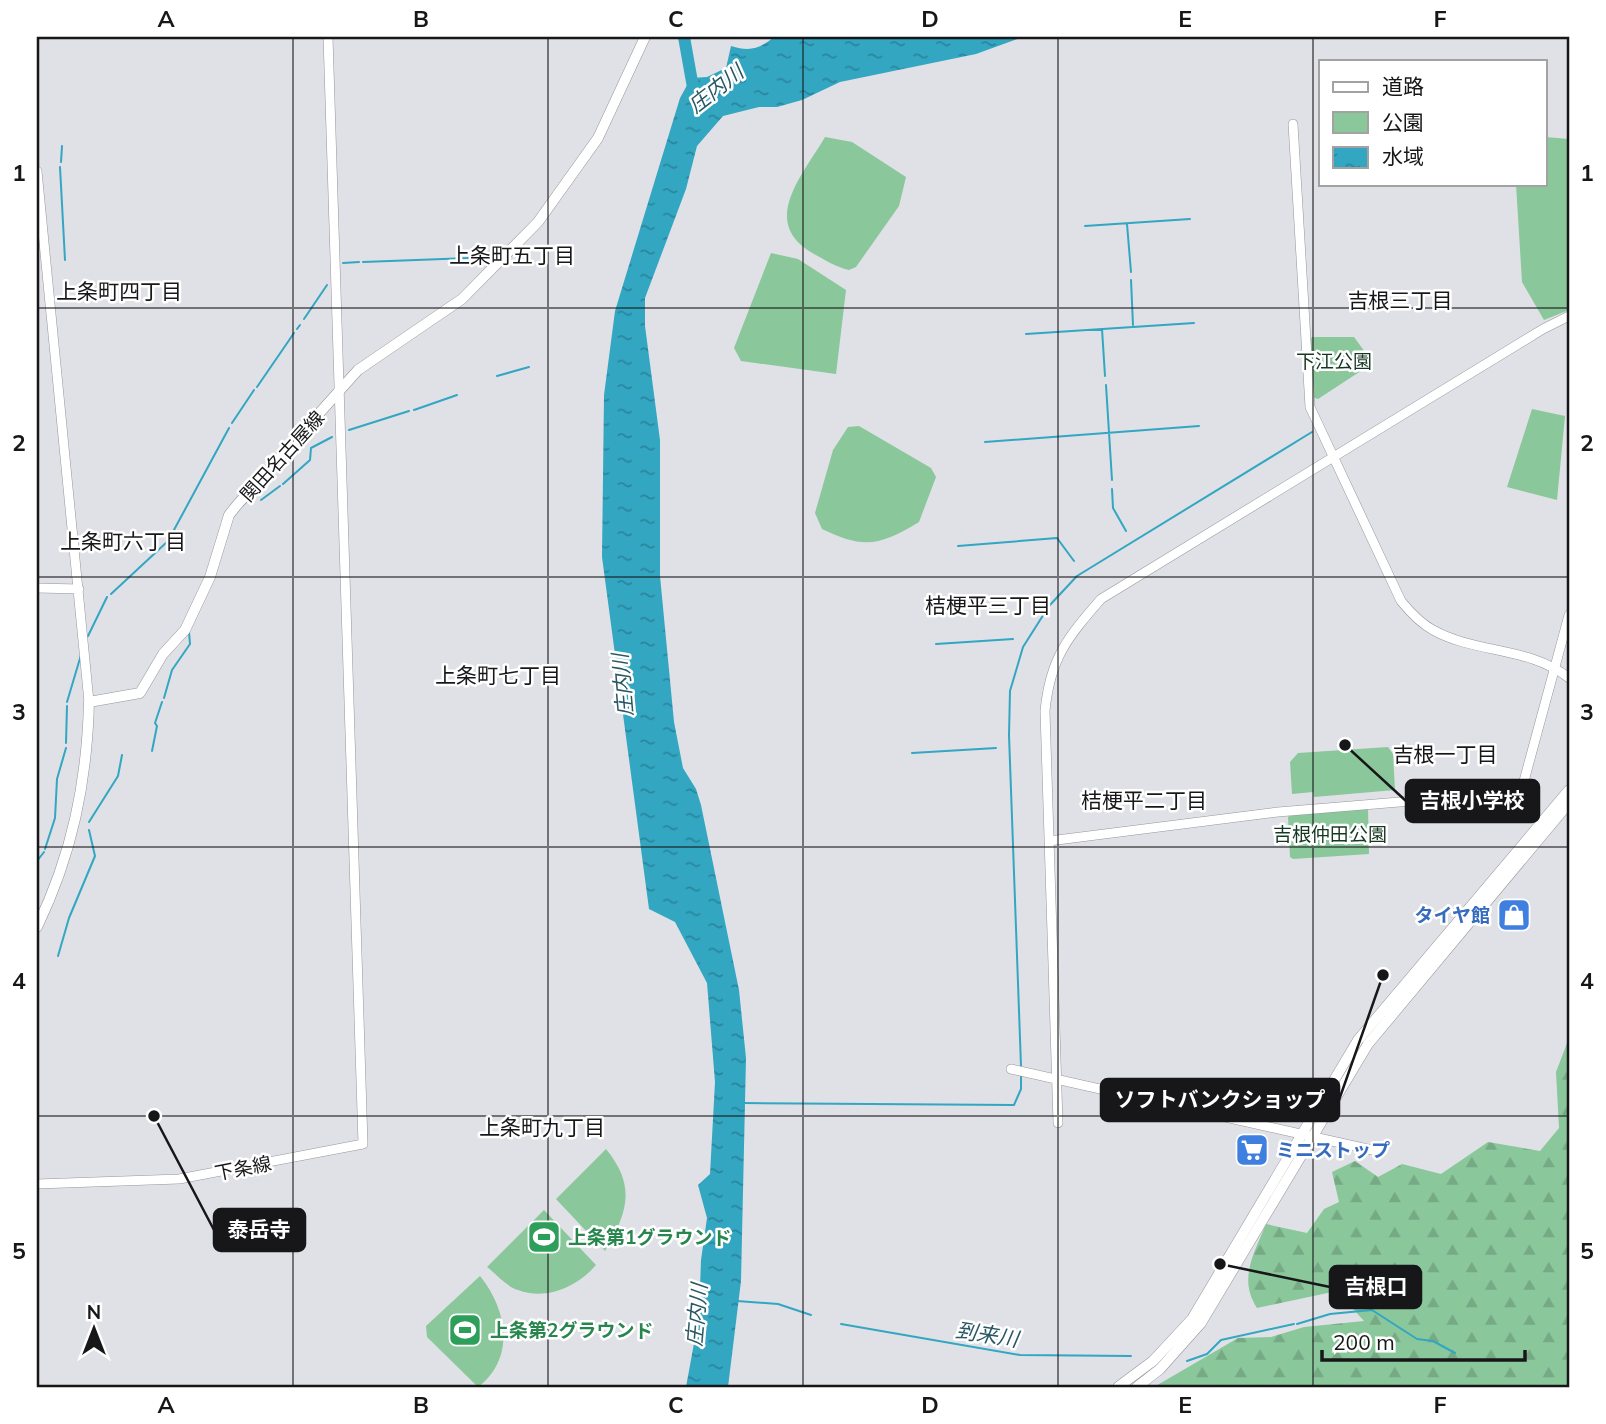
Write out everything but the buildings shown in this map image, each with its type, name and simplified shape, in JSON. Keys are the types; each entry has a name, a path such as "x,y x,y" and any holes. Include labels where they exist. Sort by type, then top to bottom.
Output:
{"main road":[{"name":"関田名古屋線","path":"89,702 140,693 163,654 189,622 210,577 229,515 340,390 372,358 462,299 538,222 598,138 645,37"},
{"path":"37,927 62,870 76,824 87,751 89,702"},
{"path":"1118,1387 1153,1361 1192,1319 1349,1054 1377,1015 1569,790"},
{"path":"1137,1387 1160,1369 1201,1323 1386,1020 1569,803"}],"street":[{"path":"328,37 340,390"},
{"path":"1293,124 1310,407 1332,459 1401,601 1417,619 1448,638 1531,656 1554,666 1569,678"},
{"path":"37,171 89,702"},
{"path":"1058,1122 1046,699 1055,660 1076,626 1101,599 1543,329 1569,316"},
{"name":"下条線","path":"37,1184 179,1178 363,1144 340,390"},
{"path":"37,587 79,589"},
{"path":"1049,841 1278,812 1521,792 1569,615"},
{"path":"1017,1070 1381,1152"}],"green space":[{"path":"825,137 852,142 906,177 899,206 856,267 849,270 814,254 797,242 789,228 787,213 790,198"},
{"path":"1546,137 1569,139 1569,310 1544,320 1522,282 1516,186 1546,186"},
{"path":"771,253 798,259 846,290 836,374 741,361 734,348"},
{"name":"下江公園","path":"1312,337 1354,337 1373,363 1318,399 1312,397 1309,342"},
{"path":"1532,409 1565,416 1557,500 1507,487"},
{"path":"859,426 931,468 936,477 919,522 893,536 871,542 849,540 822,529 815,513 833,450 848,427"},
{"path":"1388,747 1393,754 1395,790 1314,797 1313,792 1292,794 1290,762 1298,753"},
{"name":"吉根仲田公園","path":"1368,808 1369,854 1293,859 1290,857 1288,817 1291,815"},
{"path":"1569,1038 1569,1387 1154,1387 1238,1338 1271,1337 1304,1327 1364,1321 1337,1291 1257,1308 1251,1297 1248,1277 1266,1224 1307,1233 1324,1209 1339,1202 1332,1172 1355,1161 1378,1177 1402,1164 1441,1174 1488,1142 1540,1151 1559,1128 1556,1072"},
{"path":"606,1149 622,1176 625,1200 619,1224 605,1251 556,1199"},
{"name":"上条第1グラウンド","path":"544,1210 596,1265 589,1273 561,1290 529,1293 510,1286 487,1267"},
{"name":"上条第2グラウンド","path":"480,1276 496,1303 503,1333 498,1362 478,1387 427,1337 426,1326"}],"water":[{"name":"庄内川","path":"774,37 1023,37 976,54 840,82 802,100 777,107 759,107 723,116 697,146 686,189 645,298 645,326 660,440 660,576 674,722 683,768 696,789 701,805 739,990 746,1058 741,1281 728,1387 686,1387 699,1316 701,1260 707,1218 698,1185 710,1174 715,1082 707,983 675,922 649,909 602,557 604,395 615,311 680,98 691,78 707,77 726,68 731,46 754,48"}],"waterway":[{"name":"庄内川","path":"684,37 694,93"},
{"path":"61,162 62,146"},
{"path":"60,167 65,260"},
{"path":"1085,226 1190,219"},
{"path":"1127,224 1131,272"},
{"path":"363,262 496,257"},
{"path":"343,263 359,262"},
{"path":"1131,280 1133,325"},
{"path":"304,319 327,285"},
{"path":"1026,334 1194,323"},
{"path":"297,329 300,325"},
{"path":"1102,329 1105,376"},
{"path":"257,387 294,333"},
{"path":"497,376 529,367"},
{"path":"1106,385 1112,480"},
{"path":"232,423 254,390"},
{"path":"414,410 457,395"},
{"path":"349,430 409,411"},
{"path":"985,442 1199,426"},
{"path":"111,594 168,541 229,428"},
{"path":"1021,1066 1009,735 1010,691 1023,647 1049,606 1077,576 1312,432"},
{"path":"283,484 310,460 311,448 332,437"},
{"path":"261,500 280,486"},
{"path":"1112,489 1113,508 1126,531"},
{"path":"242,506 249,499"},
{"path":"958,546 1057,538 1074,561"},
{"path":"88,636 107,597"},
{"path":"164,698 172,670 190,644 189,632"},
{"path":"936,644 1013,639"},
{"path":"67,702 81,655"},
{"path":"152,751 157,726 155,723 162,702"},
{"path":"66,743 67,706"},
{"path":"45,849 55,818 57,779 66,748"},
{"path":"912,753 996,748"},
{"path":"89,822 118,776 122,755"},
{"path":"58,956 69,918 95,856 89,830"},
{"path":"37,861 44,852"},
{"path":"744,1103 1014,1105 1021,1089 1021,1075"},
{"name":"到来川","path":"737,1301 778,1304 811,1315"},
{"path":"1297,1324 1330,1314 1372,1310 1417,1339 1433,1341 1455,1353"},
{"name":"到来川","path":"841,1324 1020,1355 1131,1356"},
{"path":"1187,1361 1207,1354 1221,1340 1294,1324"}],"place":[{"name":"吉根小学校","path":"1345,745"},
{"name":"タイヤ館","path":"1514,915"},
{"name":"ソフトバンクショップ","path":"1383,975"},
{"name":"泰岳寺","path":"154,1116"},
{"name":"ミニストップ","path":"1252,1150"},
{"name":"上条第1グラウンド","path":"544,1237"},
{"name":"吉根口","path":"1220,1264"},
{"name":"上条第2グラウンド","path":"465,1330"}],"district":[{"name":"上条町五丁目","path":"512,256"},
{"name":"上条町四丁目","path":"119,292"},
{"name":"吉根三丁目","path":"1400,301"},
{"name":"上条町六丁目","path":"123,542"},
{"name":"桔梗平三丁目","path":"988,606"},
{"name":"上条町七丁目","path":"498,676"},
{"name":"吉根一丁目","path":"1445,755"},
{"name":"桔梗平二丁目","path":"1144,801"},
{"name":"上条町九丁目","path":"542,1128"}]}
